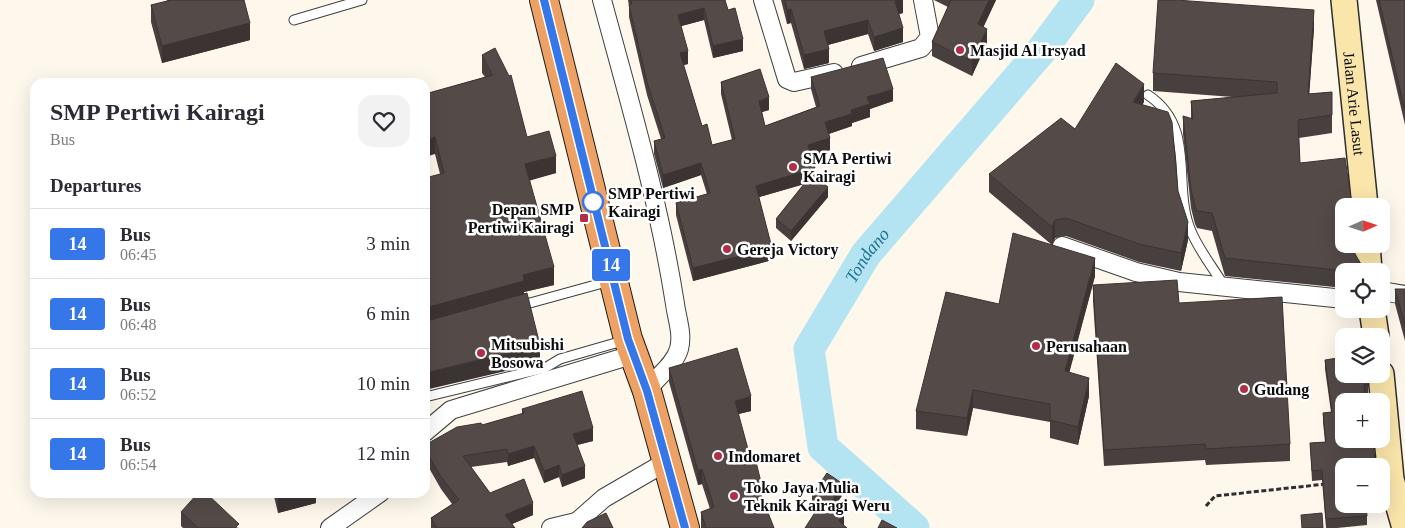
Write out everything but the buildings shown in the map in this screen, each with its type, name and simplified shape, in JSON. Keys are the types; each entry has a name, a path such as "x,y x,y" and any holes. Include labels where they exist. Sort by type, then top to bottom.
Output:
{"highway":[{"path":"544,0 589,187 632,347 647,391 685,528"}],"main road":[{"name":"Jalan Arie Lasut","path":"1344,0 1363,198"},
{"path":"1382,383 1391,479 1405,528"}],"street":[{"path":"602,0 670,269 681,338 679,350 672,363 655,378 647,391"},
{"path":"763,0 784,75 794,82 839,72 921,48 930,37 923,0"},
{"path":"1062,246 1136,272 1179,282 1335,298"},
{"path":"1390,293 1405,295"},
{"path":"430,428 451,410 534,386 632,347"},
{"path":"552,528 573,525 604,498 666,462"},
{"path":"330,528 372,498"}],"lane":[{"path":"294,20 362,0"},
{"path":"1148,95 1160,104 1176,126 1189,226 1224,286"},
{"path":"510,309 615,280"},
{"path":"430,396 545,368 560,359 632,347"}],"path":[{"path":"1206,506 1215,496 1335,484"}],"waterway":[{"name":"Tondano","path":"914,528 823,447 809,349 866,254 1041,51 1079,0"}],"bus line":[{"name":"14","path":"544,0 589,187 615,280 628,339 641,370 685,528"}],"place":[{"name":"Masjid Al Irsyad","path":"960,50"},
{"name":"SMA Pertiwi Kairagi","path":"793,167"},
{"name":"SMP Pertiwi Kairagi","path":"593,202"},
{"name":"Depan SMP Pertiwi Kairagi","path":"584,218"},
{"name":"Gereja Victory","path":"727,249"},
{"name":"Perusahaan","path":"1036,346"},
{"name":"Mitsubishi Bosowa","path":"481,353"},
{"name":"Gudang","path":"1244,389"},
{"name":"Indomaret","path":"718,456"},
{"name":"Toko Jaya Mulia Teknik Kairagi Weru","path":"734,496"}]}
